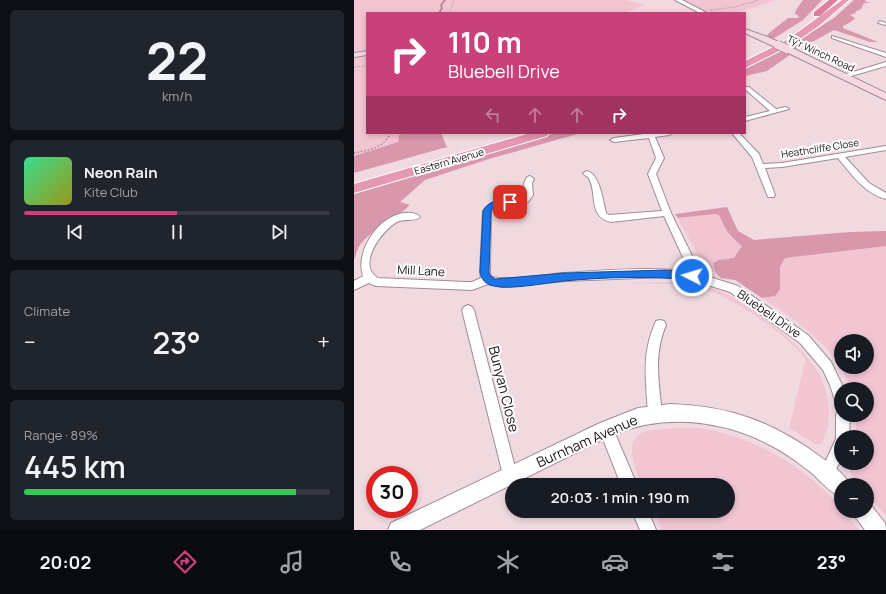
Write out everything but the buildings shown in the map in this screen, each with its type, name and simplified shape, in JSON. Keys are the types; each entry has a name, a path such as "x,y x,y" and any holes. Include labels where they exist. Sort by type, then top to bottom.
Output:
{"highway":[{"path":"817,14 827,0"},
{"path":"746,56 779,39 817,14 842,1"},
{"path":"746,64 795,38 842,1"},
{"name":"Eastern Avenue","path":"354,178 509,134"},
{"name":"Eastern Avenue","path":"354,189 540,134"}],"main road":[{"name":"Tŷ'r Winch Road","path":"746,30 886,97"},
{"path":"354,55 366,53"}],"street":[{"path":"678,0 702,12"},
{"path":"880,22 886,24"},
{"path":"834,37 886,55"},
{"path":"844,76 886,64"},
{"path":"747,88 774,111"},
{"path":"746,119 786,109"},
{"path":"614,140 660,134"},
{"path":"736,134 752,151 771,195"},
{"path":"651,135 660,158 652,174 667,213 691,264 692,276"},
{"name":"Heathcliffe Close","path":"759,166 782,165 883,148"},
{"path":"840,156 865,185 886,196"},
{"path":"588,173 592,177 602,214 606,218 611,219 667,213"},
{"path":"488,280 485,272 487,211 494,204 525,200 529,195 528,183 530,179"},
{"path":"354,286 370,278 365,273 363,259 369,245 380,230 391,221 400,217 408,215 416,217"},
{"name":"Bluebell Drive","path":"488,280 502,283 588,276 665,274 692,276 734,289 781,320 804,339 827,366 836,382"},
{"name":"Mill Lane","path":"370,278 376,282 465,286 472,286 488,280"},
{"name":"Bunyan Close","path":"468,310 510,475"},
{"path":"655,414 651,363 654,339 660,325"},
{"name":"Burnham Avenue","path":"398,530 420,525 510,475 606,429 634,418 655,414 691,412 727,419 769,435 793,448 827,473 834,480"},
{"path":"606,429 626,478"},
{"path":"827,473 834,458"},
{"path":"643,518 648,530"},
{"path":"868,518 878,530"}],"path":[{"path":"450,12 454,0"},
{"path":"711,10 735,7 759,0"},
{"path":"354,67 366,66"},
{"path":"354,153 386,142 390,134"}],"shaded area":[{"path":"354,0 626,0 645,5 628,12 366,12 366,50 354,52"},
{"path":"684,0 774,0 742,11 703,11"},
{"path":"803,0 822,0 803,20 773,39 768,39 766,37 769,33 788,18 798,18 799,16 795,14 796,10"},
{"path":"854,0 865,0 866,2 871,3 864,3 861,9 850,15 855,18 843,26 843,28 878,42 870,42 834,30 814,41 800,45 798,49 788,47 834,18"},
{"path":"783,50 791,54 767,71 746,76 746,68"},
{"path":"366,55 366,134 402,134 399,135 398,142 354,156 354,56"},
{"path":"441,134 447,147 354,173 354,156 398,142 399,135"},
{"path":"553,134 577,134 489,159 425,180 400,202 410,205 365,239 359,247 354,260 354,194"},
{"path":"727,207 738,231 754,240 850,232 886,231 886,246 785,258 780,267 780,290 775,296 762,298 735,280 720,278 716,273 713,263 719,260 734,258 742,246 728,232 719,215 715,214 678,218 675,214"},
{"path":"715,214 719,215 728,232 742,245 734,259 719,260 716,272 705,269 678,218"},
{"path":"886,246 886,516 874,502 874,478 854,478 850,470 874,470 874,430 856,430 856,422 874,422 874,382 847,382 844,374 874,374 874,334 834,334 834,358 814,336 802,326 762,298 775,296 780,290 780,267 785,258"},
{"path":"674,282 705,286 730,296 767,321 801,350 818,373 825,386 828,401 828,428 826,435 820,444 815,444 789,428 806,359 771,327 740,306 710,291 697,287 626,283"},
{"path":"703,428 744,440 763,448 780,457 813,480 834,500 834,518 849,518 859,530 662,530 657,518 735,518 735,478 639,478 632,455 634,440 639,435 647,431 659,429"}],"waterway":[{"path":"440,12 442,8 441,5 445,0"}],"route":[{"path":"510,202 494,204 487,211 485,272 488,280 502,283 565,277 665,274 692,276"}]}
